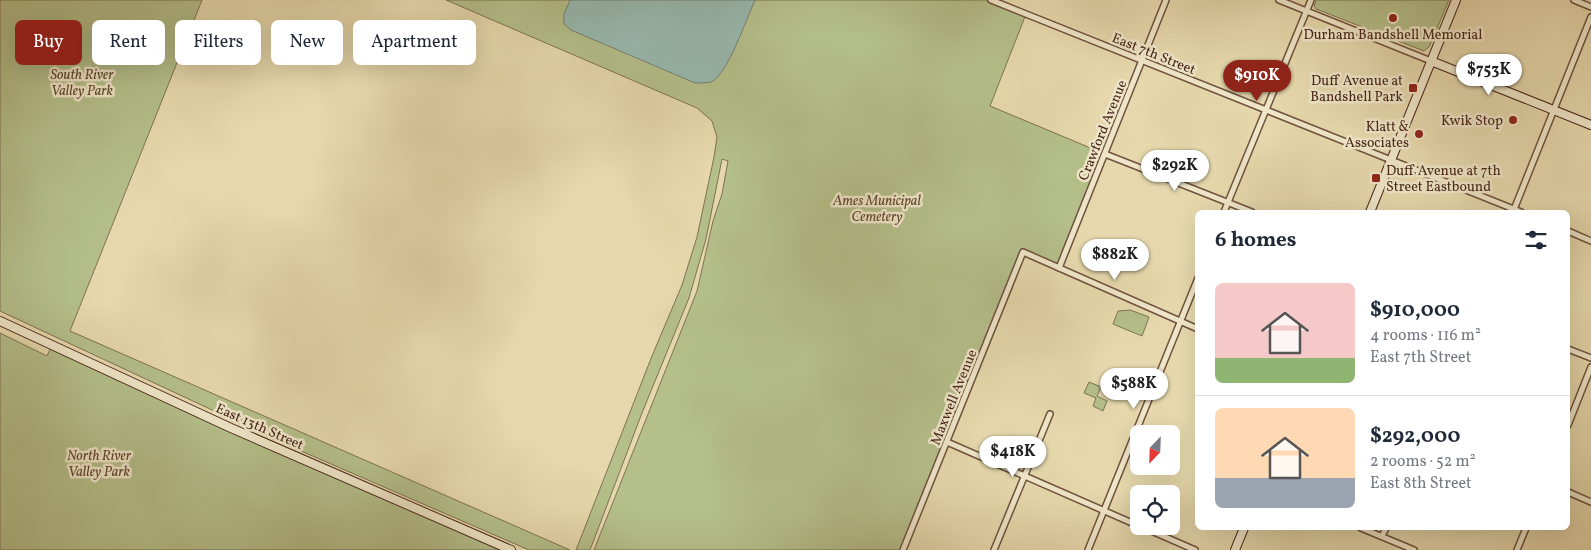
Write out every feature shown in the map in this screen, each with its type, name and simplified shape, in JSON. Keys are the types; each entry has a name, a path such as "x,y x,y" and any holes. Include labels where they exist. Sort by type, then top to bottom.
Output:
{"main road":[{"path":"1371,210 1456,0"},
{"path":"1432,61 1591,124"},
{"name":"East 13th Street","path":"0,321 231,428 511,550"},
{"path":"1235,550 1243,530"}],"street":[{"name":"East 7th Street","path":"991,0 1511,210"},
{"name":"Crawford Avenue","path":"1059,268 1166,0"},
{"path":"1280,0 1432,61"},
{"path":"1225,210 1311,0"},
{"path":"1574,0 1591,7"},
{"path":"1513,210 1591,17"},
{"path":"1105,154 1247,210"},
{"path":"1570,232 1591,241"},
{"name":"Maxwell Avenue","path":"903,550 1023,252 1059,268"},
{"path":"1059,268 1195,328"},
{"path":"1088,550 1195,285"},
{"path":"1570,350 1591,358"},
{"path":"1570,420 1591,367"},
{"path":"994,550 1050,414"},
{"path":"947,442 1130,522"},
{"path":"1570,493 1591,502"},
{"path":"1366,530 1414,550"},
{"path":"1382,536 1385,530"},
{"path":"1517,550 1525,530"},
{"path":"1160,535 1194,550"}],"green space":[{"name":"South River Valley Park","path":"0,0 202,0 194,20 175,20 176,65 70,331 570,550 529,550 285,444 0,311"},
{"name":"Ames Municipal Cemetery","path":"446,0 991,0 1026,14 990,106 1105,154 1059,268 1024,252 903,550 594,550 697,291 713,221 722,194 728,161 722,159 706,239 689,298 642,413 590,550 576,550 682,285 697,237 717,137 712,121 697,108"},
{"path":"1316,0 1449,0 1429,47 1424,51 1316,9 1314,6"},
{"path":"1130,310 1149,317 1142,336 1113,324 1118,311"},
{"name":"North River Valley Park","path":"0,333 47,356 52,345 511,550 0,550"},
{"path":"1089,382 1101,387 1097,396 1107,401 1103,411 1093,406 1096,398 1084,393"}],"water":[{"path":"570,0 755,0 724,69 711,82 695,83 571,30 564,24 564,14"}],"place":[{"name":"Durham Bandshell Memorial","path":"1393,18"},
{"name":"Duff Avenue at Bandshell Park","path":"1413,88"},
{"name":"Kwik Stop","path":"1513,120"},
{"name":"Klatt & Associates","path":"1419,134"},
{"name":"Duff Avenue at 7th Street Eastbound","path":"1376,178"}]}
